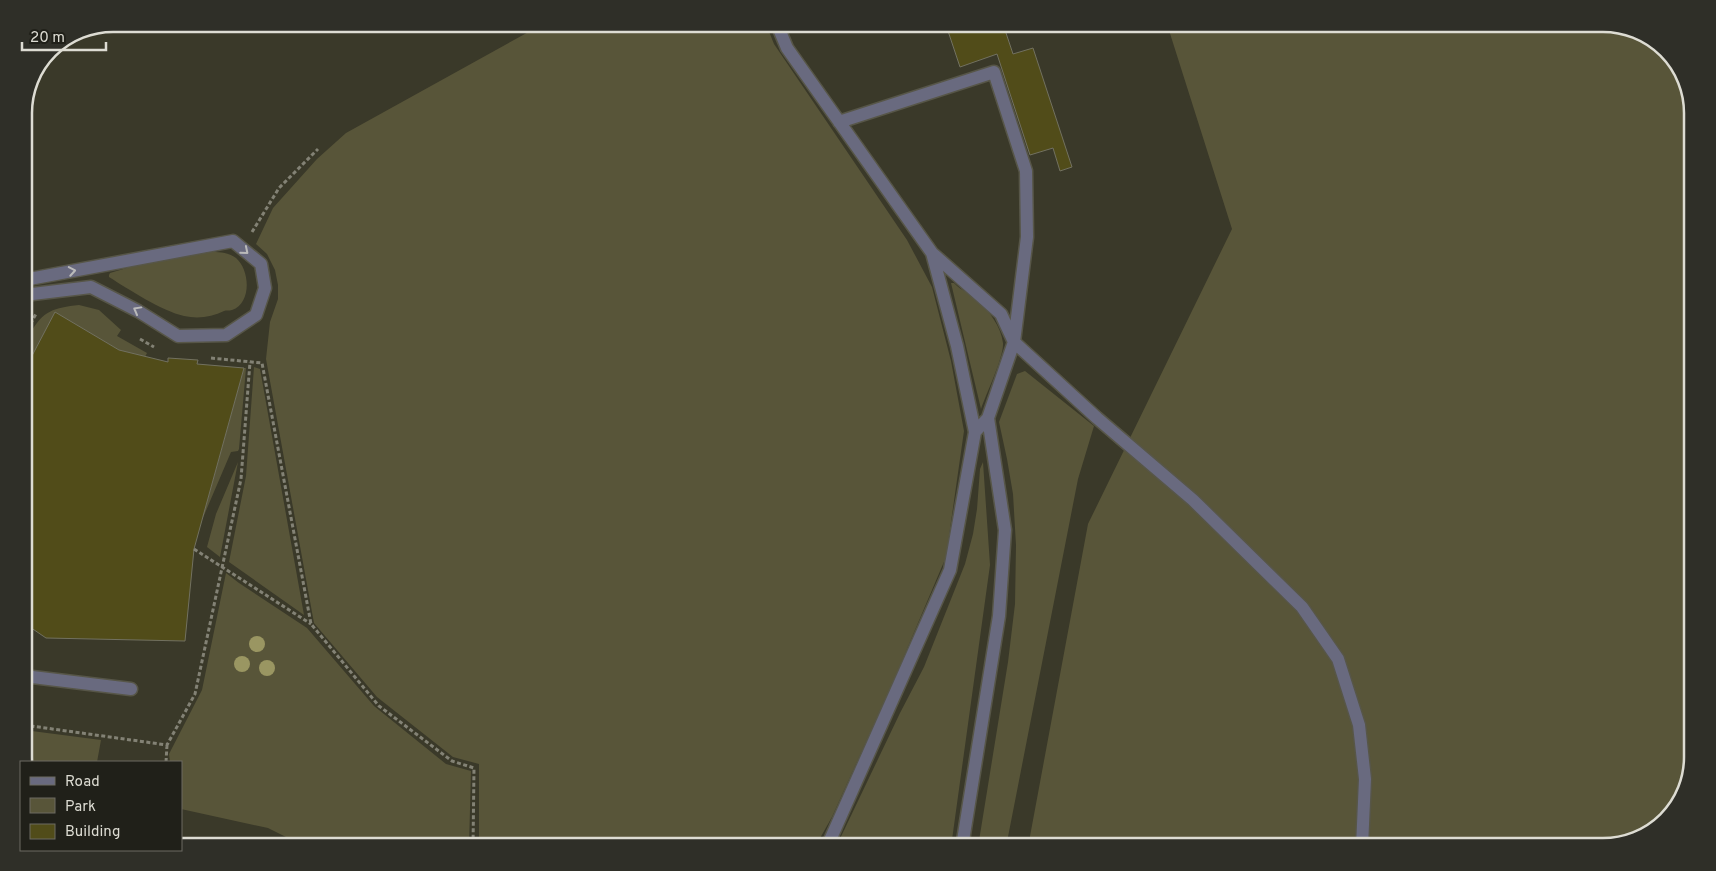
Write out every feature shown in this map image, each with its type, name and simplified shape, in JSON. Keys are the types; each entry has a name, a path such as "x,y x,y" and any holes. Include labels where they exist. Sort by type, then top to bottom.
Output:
{"street":[{"path":"780,32 787,48 932,253 1001,314 1014,342 1097,418 1200,507 1302,607 1338,659 1359,725 1364,779 1362,838"},
{"path":"839,122 994,72 1026,171 1027,237 1014,342 988,418 975,432"},
{"path":"33,278 233,241 261,264 265,288 256,315 226,335 178,336 138,311 91,287 33,294"},
{"path":"831,838 950,570 975,432 957,346 932,253"},
{"path":"963,838 999,616 1005,530 988,418"},
{"path":"33,677 131,689"}],"path":[{"path":"243,249 279,188 318,149"},
{"path":"33,319 37,312"},
{"path":"139,339 159,350"},
{"path":"208,358 262,363 311,624"},
{"path":"166,761 166,745 195,694 241,480 250,362"},
{"path":"194,549 311,624 379,706 452,761 474,768 473,838"},
{"path":"33,726 166,745"}],"green space":[{"path":"529,32 769,32 774,44 907,240 932,287 951,361 964,431 946,557 893,682 832,817 820,838 479,838 479,764 453,757 377,697 314,623 266,359 270,322 278,299 278,285 275,270 267,254 256,244 273,208 317,159 346,133"},
{"path":"1170,32 1603,32 1619,34 1639,41 1648,46 1670,68 1679,87 1683,108 1684,758 1681,779 1675,794 1670,803 1652,822 1634,832 1613,838 1030,838 1088,524 1232,229"},
{"path":"210,252 227,253 236,258 244,270 247,286 243,301 238,306 232,310 210,316 194,317 175,313 145,299 109,277 110,273 130,267"},
{"path":"951,283 954,283 979,300 994,320 1002,337 1003,349 1001,357 981,409"},
{"path":"79,305 99,310 121,330 117,336 147,353 145,357 119,350 56,313 33,352 33,329 35,326 45,315 63,307"},
{"path":"254,367 260,369 304,615 229,562 246,476"},
{"path":"244,368 246,368 239,449 238,451 231,452 202,520"},
{"path":"1025,371 1094,426 1078,479 1008,838 979,838 1008,662 1015,604 1016,545 1013,494 999,422 1017,374"},
{"path":"238,462 220,557 207,547 216,514"},
{"path":"983,462 990,565 952,838 840,838 924,667 965,564 977,509 980,469"},
{"path":"226,573 307,628 374,706 446,764 471,771 469,838 287,838 268,828 182,809 182,761 170,761 169,754 202,690"},
{"path":"33,731 101,740 97,761 33,761"}],"building":[{"path":"948,32 1006,32 1013,54 1033,48 1072,167 1060,171 1053,148 1030,155 997,54 960,67"},
{"path":"55,312 119,350 168,362 168,358 198,360 197,364 244,368 194,549 185,641 46,638 33,629 33,354"}]}
